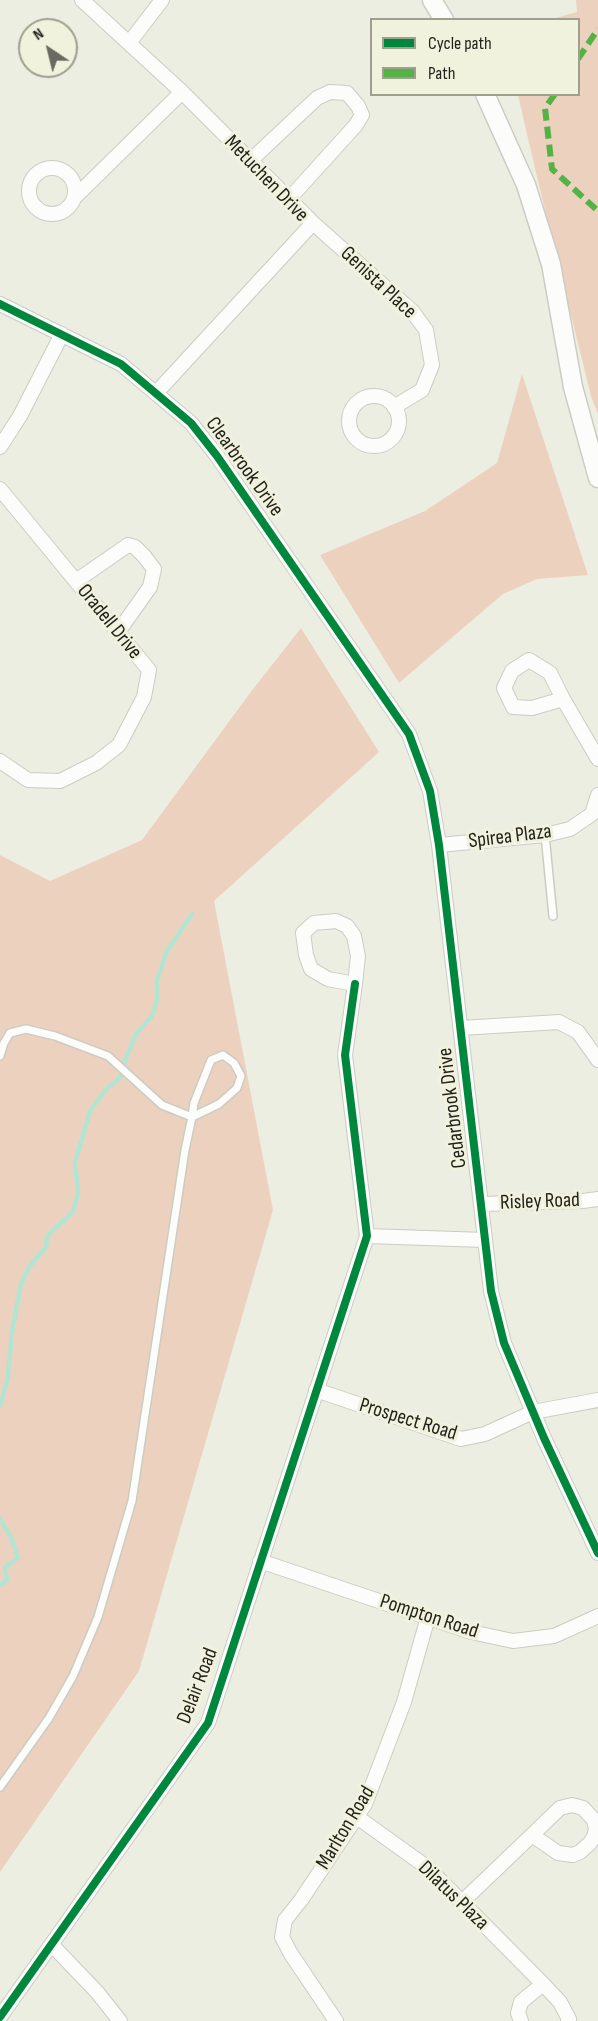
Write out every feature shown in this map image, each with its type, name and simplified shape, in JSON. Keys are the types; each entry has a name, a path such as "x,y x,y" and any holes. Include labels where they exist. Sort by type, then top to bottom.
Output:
{"street":[{"name":"Metuchen Drive","path":"82,0 182,92 313,223 156,393"},
{"path":"129,43 162,0"},
{"path":"432,0 443,18"},
{"path":"74,198 182,92"},
{"path":"250,160 317,98 330,92 346,93 358,105 362,116 289,199"},
{"path":"486,96 526,184 550,264 573,387 598,478"},
{"name":"Genista Place","path":"313,223 412,311 426,330 432,365 422,390 394,406"},
{"name":"Clearbrook Drive","path":"0,304 121,364 191,423 217,456 357,659"},
{"path":"0,447 20,416 62,334"},
{"name":"Oradell Drive","path":"0,489 149,670 144,697 119,745 96,763 60,781 28,780 0,761"},
{"path":"76,582 128,545 135,547 144,556 154,569 150,587 118,632"},
{"name":"Cedarbrook Drive","path":"357,659 409,734 430,791 439,845 491,1291 504,1343 598,1553"},
{"path":"563,699 598,759"},
{"name":"Spirea Plaza","path":"439,845 545,835 570,829 592,814 598,795"},
{"path":"354,984 328,980 311,969 303,933 314,923 336,921 347,926 354,936 358,956 345,1055 367,1236 485,1240"},
{"path":"461,1028 559,1022 578,1032 598,1060"},
{"name":"Risley Road","path":"482,1204 598,1199"},
{"name":"Delair Road","path":"0,2017 207,1724 367,1236"},
{"name":"Prospect Road","path":"316,1390 461,1439 485,1434 533,1412 598,1400"},
{"name":"Pompton Road","path":"260,1561 471,1632 513,1641 554,1636 598,1616"},
{"name":"Marlton Road","path":"336,2021 282,1937 285,1920 301,1900 365,1804 404,1702 428,1617"},
{"path":"462,1902 532,1834 560,1808 572,1805 584,1808 596,1828 590,1844 573,1855 558,1853 532,1834"},
{"name":"Dilatus Plaza","path":"357,1817 428,1868 560,2002 568,2021"},
{"path":"52,1945 97,1992 120,2021"},
{"path":"521,2021 518,2013 521,2002 543,1984"}],"lane":[{"path":"545,835 554,916"},
{"path":"0,1056 10,1033 26,1029 55,1036 108,1056 162,1105 192,1117 219,1104 237,1088 241,1076 234,1063 223,1055 211,1060 194,1103 192,1117 185,1150 129,1511 98,1617 73,1676 49,1718 0,1787"}],"shaded area":[{"path":"576,0 598,0 598,414 591,396 518,96 580,96 580,18 556,18 577,12"},
{"path":"522,374 588,575 537,579 503,594 399,683 320,555 425,511 497,463"},
{"path":"301,628 379,752 214,901 273,1210 139,1671 0,1872 0,855 50,881 142,840 250,693"}],"waterway":[{"path":"0,1406 8,1377 12,1331 21,1284 29,1267 46,1247 47,1236 73,1212 78,1193 75,1162 90,1111 108,1087 117,1081 124,1070 124,1063 136,1034 152,1016 157,1000 157,980 167,951 192,914"},
{"path":"0,1519 11,1537 18,1558 5,1567 7,1580 0,1585"}],"marked path":[{"path":"580,56 598,29"},
{"path":"554,96 545,108 552,169 598,211"}],"cycle path":[{"path":"0,304 121,364 191,423 217,456 409,734 430,791 439,845 491,1291 504,1343 544,1438 598,1553"},
{"path":"0,2017 208,1723 367,1236 345,1055 355,984"}]}
